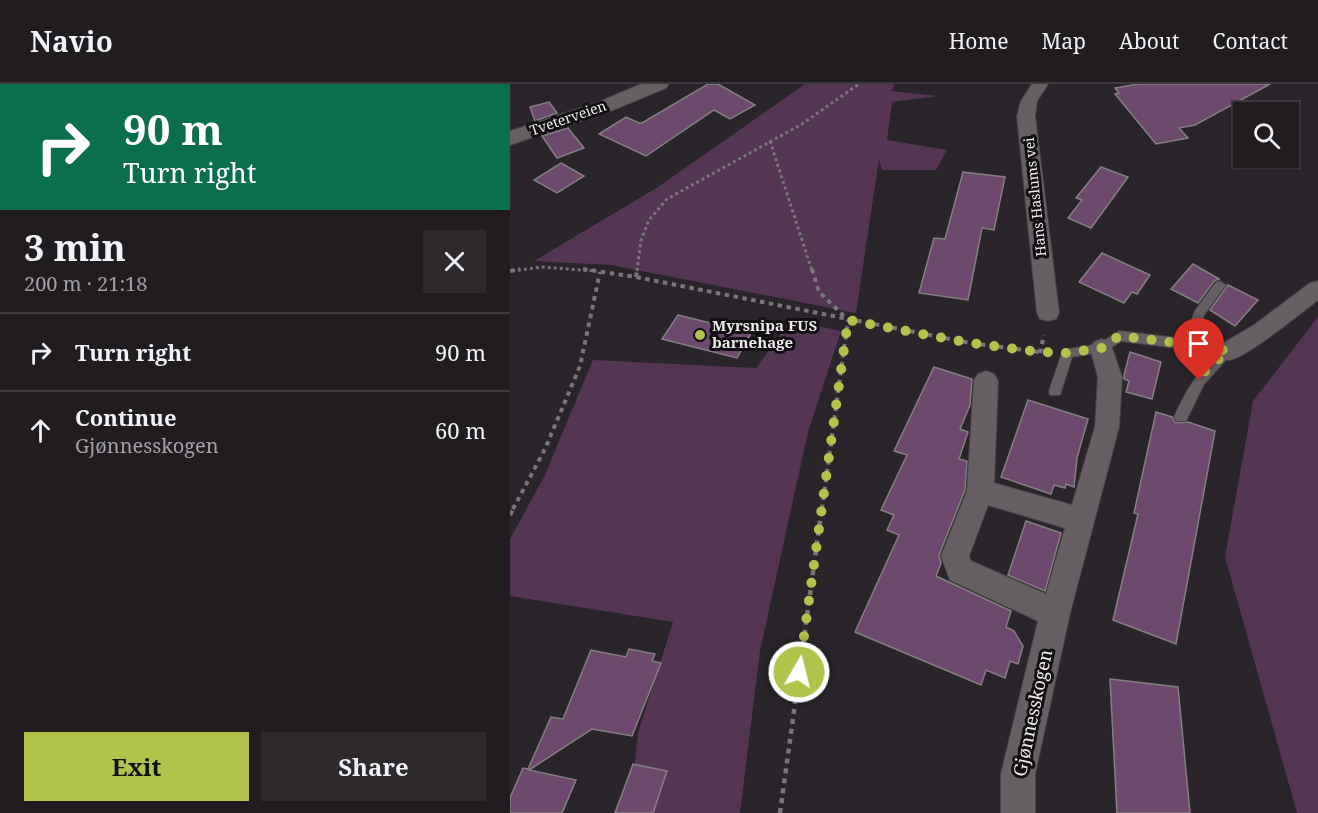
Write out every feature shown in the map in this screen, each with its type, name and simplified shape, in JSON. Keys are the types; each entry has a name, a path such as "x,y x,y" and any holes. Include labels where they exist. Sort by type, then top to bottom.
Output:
{"street":[{"name":"Tveterveien","path":"510,138 606,106 659,84"},
{"name":"Hans Haslums vei","path":"1040,84 1029,101 1026,116 1048,313"},
{"path":"1228,351 1262,331 1318,289"},
{"name":"Gjønnesskogen","path":"1018,813 1018,774 1055,613 1107,427 1110,377 1102,348"},
{"path":"986,381 980,491 955,555 960,570 1055,613"},
{"path":"980,491 1080,520"}],"lane":[{"path":"1204,346 1195,327 1199,314 1220,285"},
{"path":"1055,392 1067,353 1102,348 1119,336 1228,351"},
{"path":"1181,417 1192,391 1206,370 1228,351"}],"path":[{"path":"636,277 641,240 649,220 667,199 802,123 859,84"},
{"path":"770,141 819,292 848,320"},
{"path":"510,271 558,267 636,277 970,343 1067,353"},
{"path":"510,515 545,449 580,366 600,272"},
{"path":"780,813 848,320"}],"shaded area":[{"path":"805,84 895,84 891,91 939,96 892,102 887,140 947,150 936,170 882,170 879,159 856,313 611,265 534,261 658,187"},
{"path":"1318,317 1318,813 1297,813 1225,557 1253,401"},
{"path":"791,320 841,331 808,432 760,651 740,813 630,813 638,733 673,622 510,596 510,539 544,477 593,360 756,368"}],"building":[{"path":"708,84 718,84 755,105 730,119 714,110 646,156 599,134 626,117 642,123"},
{"path":"1138,84 1270,84 1233,102 1233,104 1195,125 1179,128 1188,138 1156,144 1115,94 1119,93 1115,88"},
{"path":"549,102 557,113 535,121 530,107"},
{"path":"568,128 584,148 557,158 542,136"},
{"path":"561,163 584,176 557,193 534,180"},
{"path":"1101,167 1128,177 1091,228 1068,218 1082,200 1076,198"},
{"path":"963,172 1005,177 994,230 982,228 968,300 919,293 934,238 945,239"},
{"path":"1102,253 1150,275 1137,294 1132,292 1124,303 1079,282"},
{"path":"1193,264 1219,279 1214,281 1198,303 1171,289"},
{"path":"1228,285 1258,300 1235,326 1210,310"},
{"path":"678,315 751,333 737,358 662,339"},
{"path":"1130,352 1161,362 1152,399 1126,392 1129,381 1124,379 1124,375"},
{"path":"934,367 972,379 970,405 960,429 968,432 959,459 967,461 965,490 939,555 941,563 936,576 1011,611 1006,627 1014,631 1023,646 1018,664 1010,661 1005,678 986,670 981,685 855,632 899,535 887,530 894,515 881,510 907,455 894,451"},
{"path":"1028,400 1088,419 1077,458 1074,487 1066,484 1065,488 1054,485 1051,494 1001,477"},
{"path":"1156,412 1172,417 1176,423 1188,422 1215,431 1176,644 1113,620 1138,514 1134,513"},
{"path":"1026,521 1061,533 1045,591 1008,575"},
{"path":"629,649 655,654 652,661 661,663 632,736 592,729 529,770 576,780 562,813 510,813 510,798 523,768 528,769 551,717 563,719 591,650 626,657"},
{"path":"1110,679 1178,687 1190,813 1117,813"},
{"path":"633,764 667,771 653,813 615,813"}],"place":[{"name":"Myrsnipa FUS barnehage","path":"700,335"}],"route":[{"path":"799,672 848,320 970,343 1040,352 1067,353 1102,348 1119,336 1228,351 1206,370 1199,380"}]}
